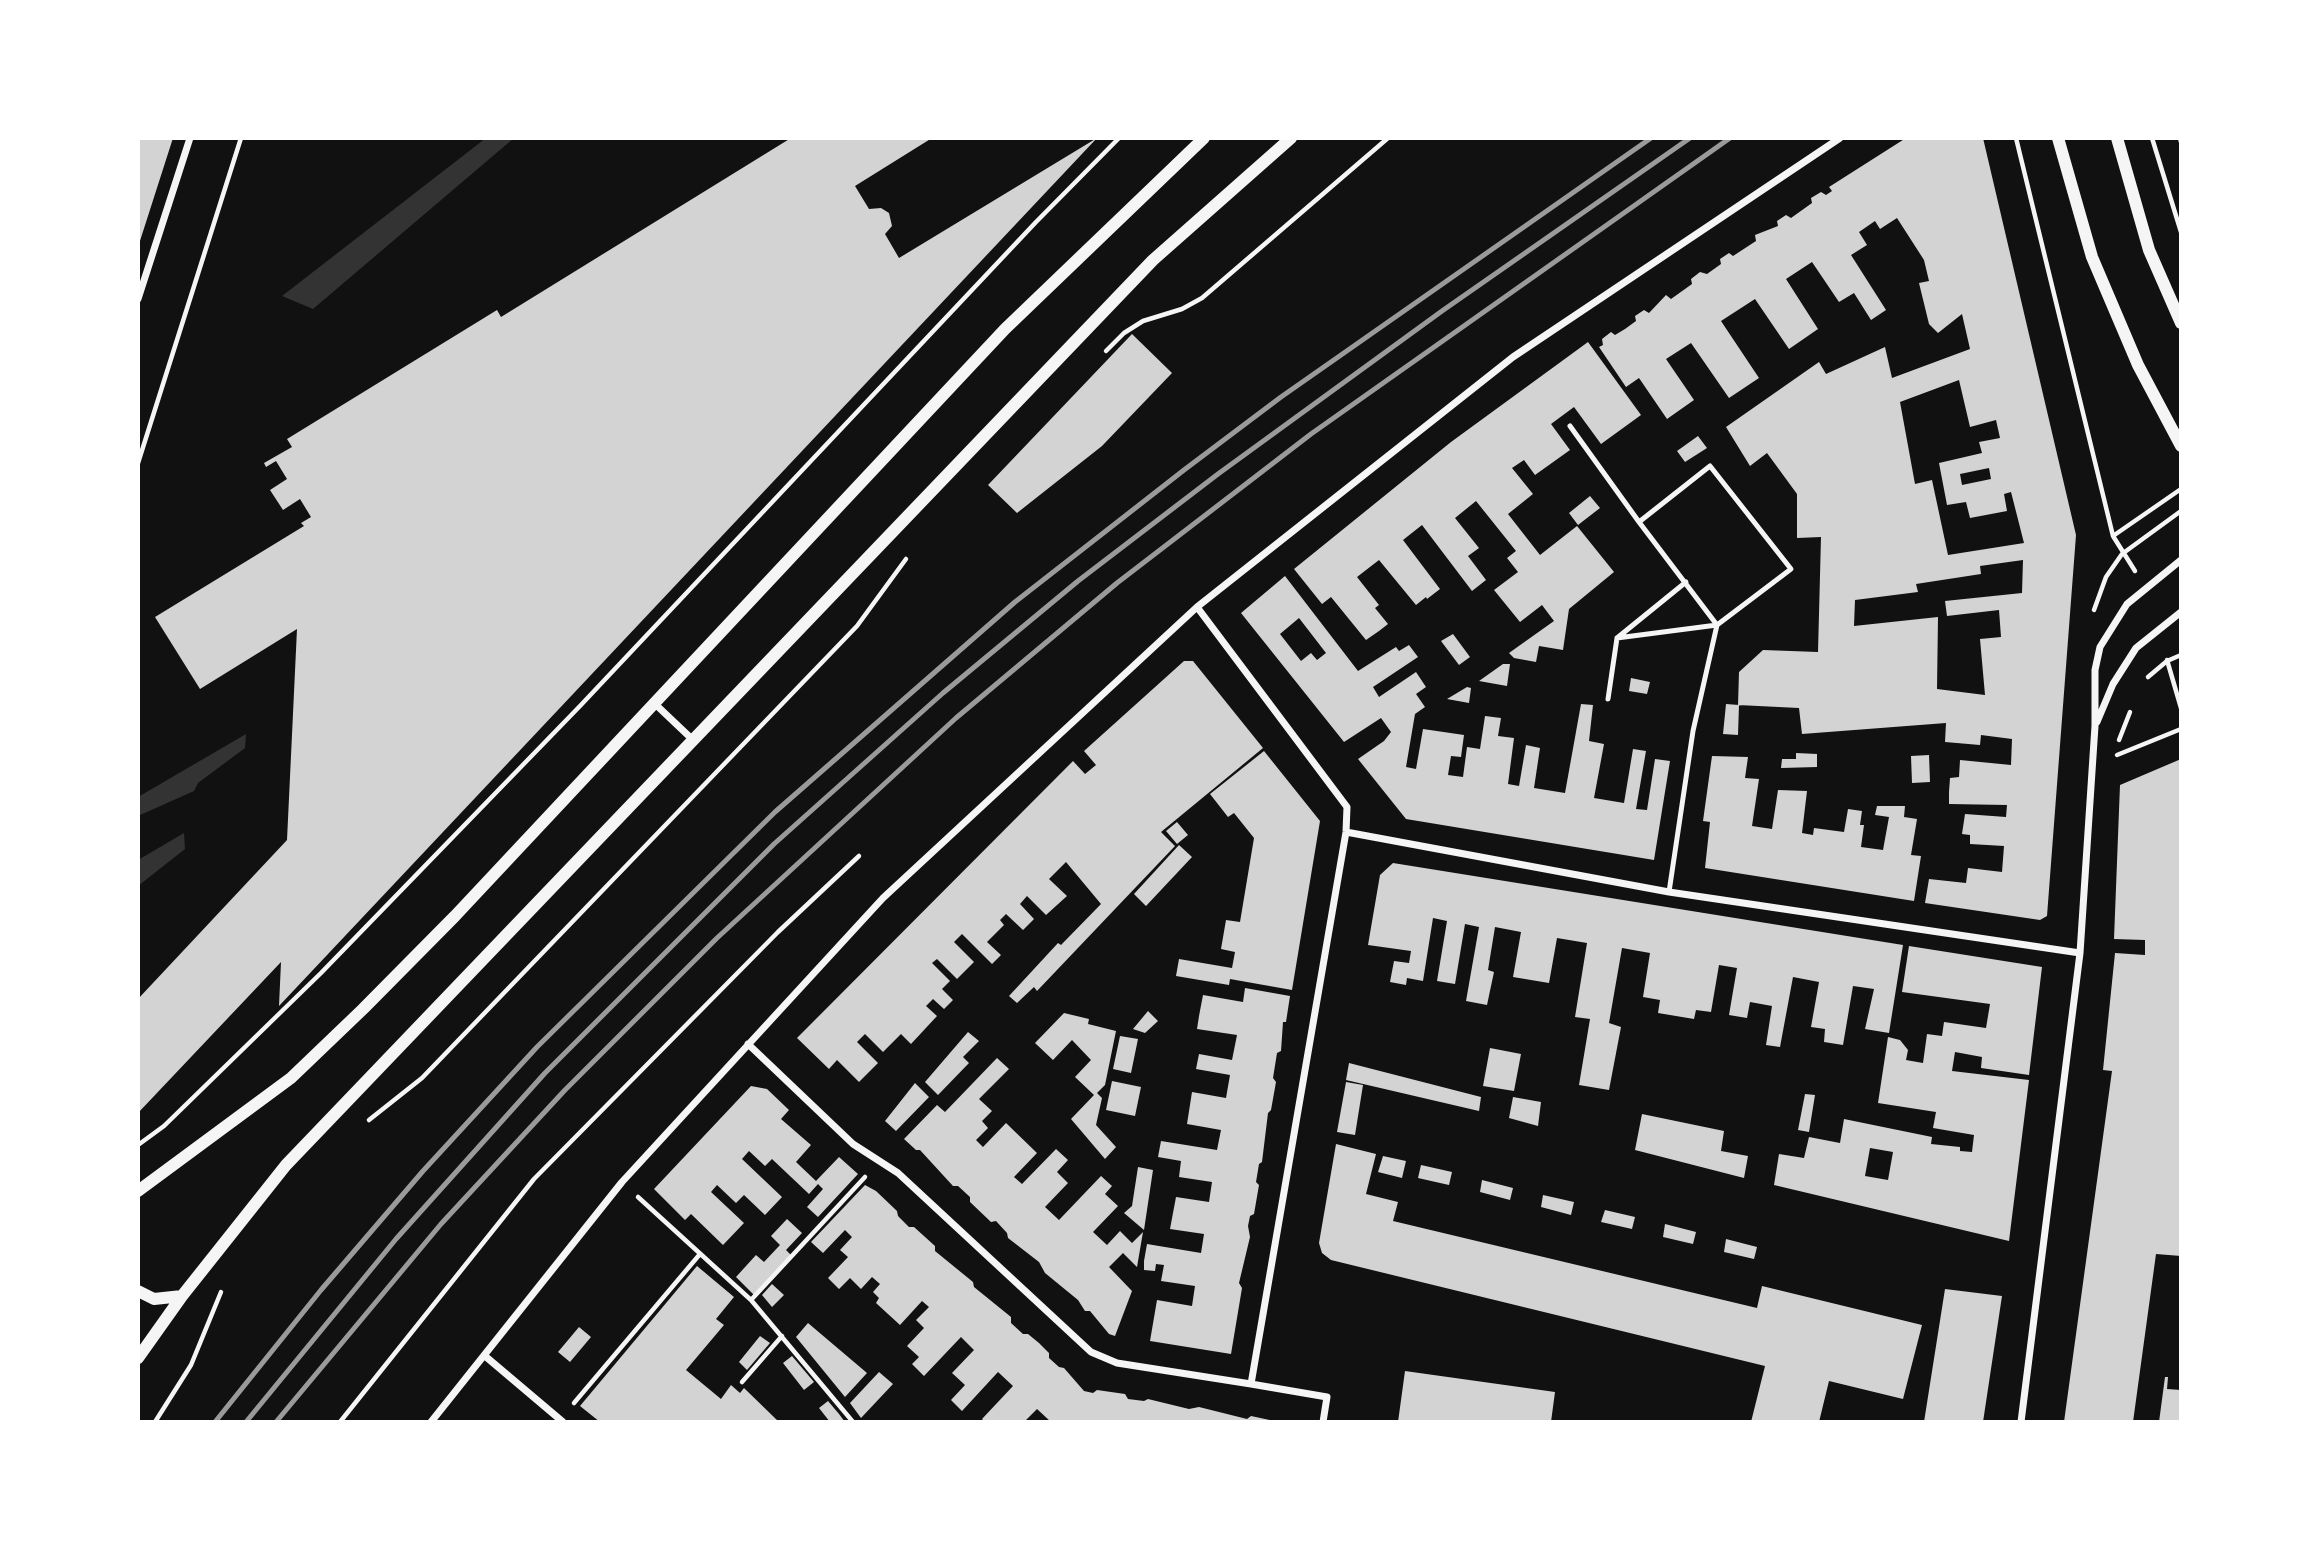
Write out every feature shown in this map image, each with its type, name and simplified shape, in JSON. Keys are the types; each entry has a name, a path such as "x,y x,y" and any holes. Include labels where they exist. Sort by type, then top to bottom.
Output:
{"street":[{"path":"138,299 190,138"},
{"path":"138,1191 291,1078 363,1009 455,916 1005,329 1204,138"},
{"path":"138,1358 182,1296 286,1165 1153,260 1291,138"},
{"path":"432,1422 621,1182 883,898 1197,607 1513,357 1840,138"},
{"path":"2058,138 2092,257 2138,365 2181,446"},
{"path":"2117,138 2149,250 2181,323"},
{"path":"2021,1422 2080,953 2095,726 2095,670 2100,647 2117,615 2146,587 2181,560"},
{"path":"1197,607 1347,807 1346,832 1251,1384"},
{"path":"2095,726 2113,684 2136,648 2181,612"},
{"path":"653,702 693,740"},
{"path":"1346,832 1668,892 2080,953"},
{"path":"748,1044 853,1144 898,1173 1091,1352 1117,1363 1327,1397 1323,1422"},
{"path":"138,1291 153,1299 182,1296"},
{"path":"485,1356 562,1421"}],"lane":[{"path":"1570,426 1717,625 1693,731 1668,892"},
{"path":"1617,638 1717,625 1791,569 1710,466 1639,522"},
{"path":"1608,699 1617,638 1686,582"}],"path":[{"path":"138,463 241,138"},
{"path":"138,1145 164,1126 330,963 589,696 1035,222 1119,138"},
{"path":"1105,352 1124,332 1143,321 1182,309 1202,298 1388,138"},
{"path":"2017,138 2113,536 2122,554 2146,587"},
{"path":"2152,138 2181,232"},
{"path":"2113,536 2181,489"},
{"path":"2122,554 2181,511"},
{"path":"360,1125 395,1102 422,1078 857,626 913,550"},
{"path":"2141,686 2167,661 2181,655"},
{"path":"2132,704 2113,756 2181,729"},
{"path":"340,1422 534,1179 859,856"},
{"path":"751,1300 880,1161"},
{"path":"621,1182 751,1300 853,1422"},
{"path":"562,1421 700,1254"},
{"path":"155,1422 191,1365 211,1311 227,1280"},
{"path":"742,1382 782,1336"}],"shaded area":[{"path":"486,138 514,138 313,309 282,296"},
{"path":"246,734 245,748 198,783 194,791 138,816 138,797"},
{"path":"184,833 185,849 138,886 138,860"}],"building":[{"path":"138,138 173,138 139,244 138,244"},
{"path":"791,138 932,138 855,186 869,209 881,208 889,213 892,226 885,234 899,258 1097,138 279,1006 281,962 138,1113 138,999 287,840 297,629 200,689 155,617 304,526 301,523 311,517 300,499 283,510 270,490 287,479 276,461 266,467 264,463 292,447 287,439 497,310 501,317"},
{"path":"1906,138 1983,138 2076,535 2047,916 2040,920 1925,903 1929,879 1966,883 1968,868 2002,872 2004,846 1970,844 1970,835 1962,834 1965,814 2006,817 2007,805 1949,804 1950,778 1959,777 1960,760 2011,765 2012,739 1981,735 1980,745 1945,742 1946,723 1802,734 1799,708 1738,705 1739,672 1763,650 1818,652 1821,537 1797,538 1797,494 1767,453 1750,466 1726,427 1819,362 1826,374 1885,347 1892,378 1970,349 1962,314 1938,333 1929,324 1919,283 1929,281 1924,260 1897,218 1880,229 1875,221 1859,232 1867,245 1851,255 1886,310 1871,320 1854,293 1839,302 1812,262 1786,279 1818,329 1789,349 1755,299 1721,321 1759,378 1729,398 1691,343 1666,359 1694,400 1667,419 1639,378 1626,387 1599,347 1603,345 1602,339 1611,332 1615,335 1625,329 1636,321 1635,316 1644,310 1649,313 1666,295 1671,299 1692,284 1691,279 1700,272 1707,274 1721,264 1720,259 1729,253 1733,256 1756,241 1755,235 1778,226 1777,221 1786,215 1791,218 1812,203 1811,198 1821,192 1826,195 1832,191 1829,187","holes":["1959,380 1970,427 1996,420 2000,438 1979,442 1982,453 1939,463 1947,505 1966,502 1970,518 2007,511 2004,494 2011,492 2024,543 1948,555 1932,480 1915,484 1900,402","1989,468 1991,479 1962,485 1960,474","2023,560 2022,593 1945,601 1947,616 1999,610 2001,637 1980,639 1985,695 1937,689 1938,617 1854,626 1855,600 1918,592 1916,584 1981,574 1980,566"]},
{"path":"1132,334 1172,373 1102,446 1017,513 988,485"},
{"path":"1588,342 1641,415 1601,444 1574,407 1551,424 1570,450 1535,475 1524,460 1512,468 1533,494 1508,514 1540,555 1577,526 1614,572 1569,609 1563,650 1539,646 1536,662 1514,658 1509,653 1554,621 1542,605 1520,622 1494,590 1518,572 1507,558 1516,551 1476,501 1455,518 1479,548 1468,556 1486,580 1472,591 1422,525 1403,540 1440,589 1416,605 1379,560 1357,577 1379,605 1375,608 1388,624 1366,640 1331,597 1322,604 1294,569 1451,442"},
{"path":"1698,436 1707,448 1685,462 1677,451"},
{"path":"1590,496 1600,508 1578,525 1569,513"},
{"path":"1285,576 1358,671 1396,647 1399,651 1409,645 1418,657 1373,687 1379,697 1416,672 1426,687 1416,694 1425,707 1415,714 1406,767 1416,769 1423,729 1464,735 1461,757 1451,756 1448,775 1463,777 1467,747 1480,749 1485,716 1501,718 1498,736 1514,738 1508,784 1519,786 1526,745 1540,748 1534,788 1565,793 1581,704 1593,705 1589,741 1604,744 1594,798 1624,803 1633,749 1646,751 1636,809 1647,810 1655,759 1670,761 1654,860 1406,819 1358,759 1384,741 1391,732 1381,718 1344,742 1241,613","holes":["1299,618 1326,653 1317,660 1311,653 1301,661 1280,634"]},
{"path":"1453,634 1470,657 1459,665 1441,641"},
{"path":"1184,661 1193,661 1263,748 1161,832 1175,846 1037,991 1034,987 1017,1003 1009,996 1058,943 1061,945 1101,904 1066,862 1049,879 1067,896 1046,915 1027,896 1020,904 1034,919 1023,930 1006,914 1000,920 1004,925 987,942 1001,955 992,964 962,934 954,942 974,962 957,979 937,959 932,963 950,981 942,989 953,1000 944,1009 933,999 926,1006 937,1016 911,1044 901,1034 883,1052 865,1034 857,1042 878,1063 859,1082 837,1060 829,1069 797,1038 1073,761 1085,774 1096,765 1084,751"},
{"path":"1503,664 1510,664 1507,686 1479,681"},
{"path":"1631,678 1650,682 1647,694 1629,691"},
{"path":"1467,687 1471,688 1469,703 1447,699"},
{"path":"1726,704 1739,705 1738,735 1723,734"},
{"path":"1264,751 1320,821 1292,990 1230,979 1229,985 1176,976 1179,959 1232,968 1235,952 1221,949 1226,920 1240,922 1254,838 1234,813 1228,817 1210,794"},
{"path":"1796,753 1817,754 1817,767 1781,768 1782,759 1796,759"},
{"path":"1929,755 1930,782 1912,783 1911,756"},
{"path":"1712,756 1748,757 1745,778 1759,779 1752,826 1772,829 1778,790 1807,791 1802,833 1813,835 1814,828 1844,832 1848,809 1862,811 1860,825 1864,825 1861,847 1883,850 1889,817 1875,815 1877,806 1905,806 1904,817 1917,819 1911,855 1921,856 1914,901 1705,868 1710,822 1703,821"},
{"path":"2181,759 2181,1256 2156,1254 2133,1422 2064,1422 2112,1071 2103,1070 2115,953 2145,955 2145,940 2114,939 2120,785"},
{"path":"1177,822 1188,835 1177,844 1166,831"},
{"path":"1179,845 1192,857 1146,906 1134,894"},
{"path":"1393,863 1903,945 1889,1033 1865,1029 1874,989 1853,986 1843,1045 1824,1042 1825,1029 1811,1027 1819,982 1793,977 1780,1047 1766,1045 1772,1006 1750,1002 1747,1018 1729,1015 1737,968 1719,965 1711,1012 1696,1010 1694,1019 1658,1013 1660,1000 1643,997 1650,953 1622,948 1609,1023 1621,1027 1609,1090 1579,1085 1590,1019 1575,1017 1587,943 1557,938 1549,983 1513,977 1521,932 1495,927 1488,970 1494,972 1487,1005 1466,1001 1479,927 1465,924 1455,984 1437,981 1447,921 1433,918 1423,981 1407,978 1406,985 1390,982 1394,961 1409,963 1411,951 1368,945 1380,875"},
{"path":"1909,946 2042,967 2029,1075 1981,1068 1982,1057 1955,1052 1952,1071 2029,1080 2009,1241 1774,1185 1779,1154 1804,1158 1809,1137 1840,1143 1844,1119 1932,1137 1931,1144 1960,1147 1960,1151 1972,1152 1974,1135 1933,1128 1936,1112 1878,1103 1888,1037 1900,1040 1908,1050 1906,1060 1923,1063 1927,1034 1942,1036 1944,1022 1986,1028 1990,1004 1902,992","holes":["1870,1148 1893,1152 1888,1180 1865,1176"]},
{"path":"1245,988 1290,996 1286,1022 1283,1022 1281,1051 1277,1053 1273,1078 1276,1082 1256,1182 1259,1185 1254,1214 1250,1216 1248,1226 1250,1237 1239,1283 1242,1288 1231,1354 1150,1341 1157,1300 1192,1306 1195,1286 1161,1281 1164,1265 1156,1264 1155,1271 1144,1270 1144,1261 1147,1244 1201,1253 1204,1234 1170,1229 1176,1197 1209,1202 1212,1182 1179,1177 1181,1161 1158,1157 1161,1141 1217,1150 1221,1130 1187,1124 1192,1092 1226,1098 1230,1075 1196,1069 1199,1054 1232,1060 1237,1035 1197,1029 1199,1016 1203,995 1243,1002"},
{"path":"1148,1011 1158,1021 1145,1033 1133,1029"},
{"path":"1064,1013 1089,1019 1088,1024 1116,1031 1105,1085 1097,1093 1102,1098 1096,1125 1116,1147 1105,1159 1071,1119 1094,1095 1075,1077 1091,1060 1072,1040 1053,1060 1035,1043"},
{"path":"968,1032 979,1041 963,1057 969,1063 938,1095 925,1082"},
{"path":"1120,1036 1138,1039 1131,1073 1113,1069"},
{"path":"1490,1048 1521,1054 1514,1091 1483,1086"},
{"path":"997,1058 1009,1069 979,1099 992,1111 982,1121 988,1128 976,1140 983,1147 1006,1123 1037,1153 1014,1177 1022,1184 1056,1149 1068,1160 1057,1172 1068,1183 1045,1207 1059,1220 1101,1176 1112,1186 1105,1194 1118,1206 1093,1232 1107,1245 1120,1231 1132,1243 1143,1232 1137,1267 1123,1253 1109,1267 1132,1291 1115,1336 1109,1334 1090,1311 1085,1311 1078,1300 1045,1273 1039,1262 1008,1238 996,1221 991,1222 970,1202 970,1197 958,1186 953,1186 920,1150 916,1150 904,1139 937,1105 945,1112"},
{"path":"1349,1063 1481,1097 1479,1111 1346,1080"},
{"path":"1112,1081 1141,1087 1135,1116 1106,1110"},
{"path":"1346,1082 1363,1085 1355,1135 1337,1132"},
{"path":"915,1083 929,1097 896,1131 885,1121"},
{"path":"751,1086 767,1089 789,1110 781,1119 811,1145 796,1162 816,1181 839,1157 858,1174 818,1217 807,1207 823,1189 818,1184 809,1194 772,1159 765,1166 749,1151 742,1159 782,1197 765,1215 744,1195 736,1203 717,1185 711,1192 744,1223 723,1245 691,1214 685,1220 654,1189"},
{"path":"1805,1094 1815,1095 1809,1132 1798,1130"},
{"path":"1513,1097 1541,1102 1538,1126 1509,1118"},
{"path":"1642,1114 1724,1131 1721,1151 1748,1156 1744,1178 1635,1150"},
{"path":"1336,1144 1376,1154 1366,1194 1398,1202 1393,1221 1757,1308 1762,1286 1922,1325 1903,1399 1829,1381 1819,1422 1751,1422 1765,1366 1331,1260 1322,1253 1319,1243"},
{"path":"1383,1156 1406,1161 1402,1178 1378,1172"},
{"path":"1421,1165 1452,1172 1449,1185 1418,1178"},
{"path":"1138,1167 1153,1170 1144,1230 1124,1213 1132,1206"},
{"path":"1482,1180 1513,1188 1510,1200 1480,1192"},
{"path":"865,1185 876,1191 909,1227 914,1227 935,1246 935,1251 1011,1317 1011,1323 1023,1334 1028,1334 1039,1343 1049,1353 1049,1358 1064,1368 1084,1391 1125,1394 1128,1399 1148,1399 1189,1409 1199,1407 1247,1419 1251,1416 1279,1422 1051,1422 1037,1409 1024,1422 985,1422 982,1419 1013,1386 998,1372 962,1411 951,1400 965,1385 952,1373 974,1350 961,1337 924,1376 912,1364 919,1357 907,1346 924,1328 916,1320 929,1307 922,1301 900,1325 876,1303 879,1298 873,1292 880,1284 872,1277 861,1289 850,1278 839,1289 828,1278 848,1257 840,1250 852,1237 845,1230 823,1253 811,1242"},
{"path":"1543,1195 1574,1202 1571,1215 1541,1207"},
{"path":"1605,1210 1635,1217 1632,1229 1601,1222"},
{"path":"787,1219 802,1233 786,1250 791,1255 754,1295 736,1277 756,1255 764,1262 780,1245 771,1236"},
{"path":"1665,1224 1696,1232 1693,1244 1663,1237"},
{"path":"1726,1239 1757,1247 1754,1259 1724,1252"},
{"path":"697,1266 734,1297 716,1319 724,1325 686,1370 721,1399 731,1385 740,1393 744,1388 779,1422 600,1422 580,1406"},
{"path":"772,1284 784,1295 772,1307 762,1295"},
{"path":"1945,1289 2002,1296 1983,1422 1924,1422"},
{"path":"808,1323 867,1373 845,1397 796,1337"},
{"path":"579,1327 591,1337 570,1362 558,1352"},
{"path":"760,1336 770,1343 747,1370 739,1362"},
{"path":"792,1356 814,1382 804,1390 783,1363"},
{"path":"1405,1371 1555,1392 1551,1422 1398,1422"},
{"path":"879,1372 893,1384 861,1418 850,1403"},
{"path":"2165,1377 2168,1377 2167,1389 2181,1390 2181,1422 2159,1422"},
{"path":"828,1401 845,1422 830,1422 819,1408"}],"railway":[{"path":"215,1422 321,1290 423,1171 537,1047 775,812 1015,602 1184,470 1281,397 1651,138"},
{"path":"246,1422 396,1239 545,1073 774,844 943,693 1078,581 1218,474 1442,311 1690,138"},
{"path":"276,1422 441,1224 565,1090 717,938 956,718 1117,583 1311,434 1730,138"}]}
